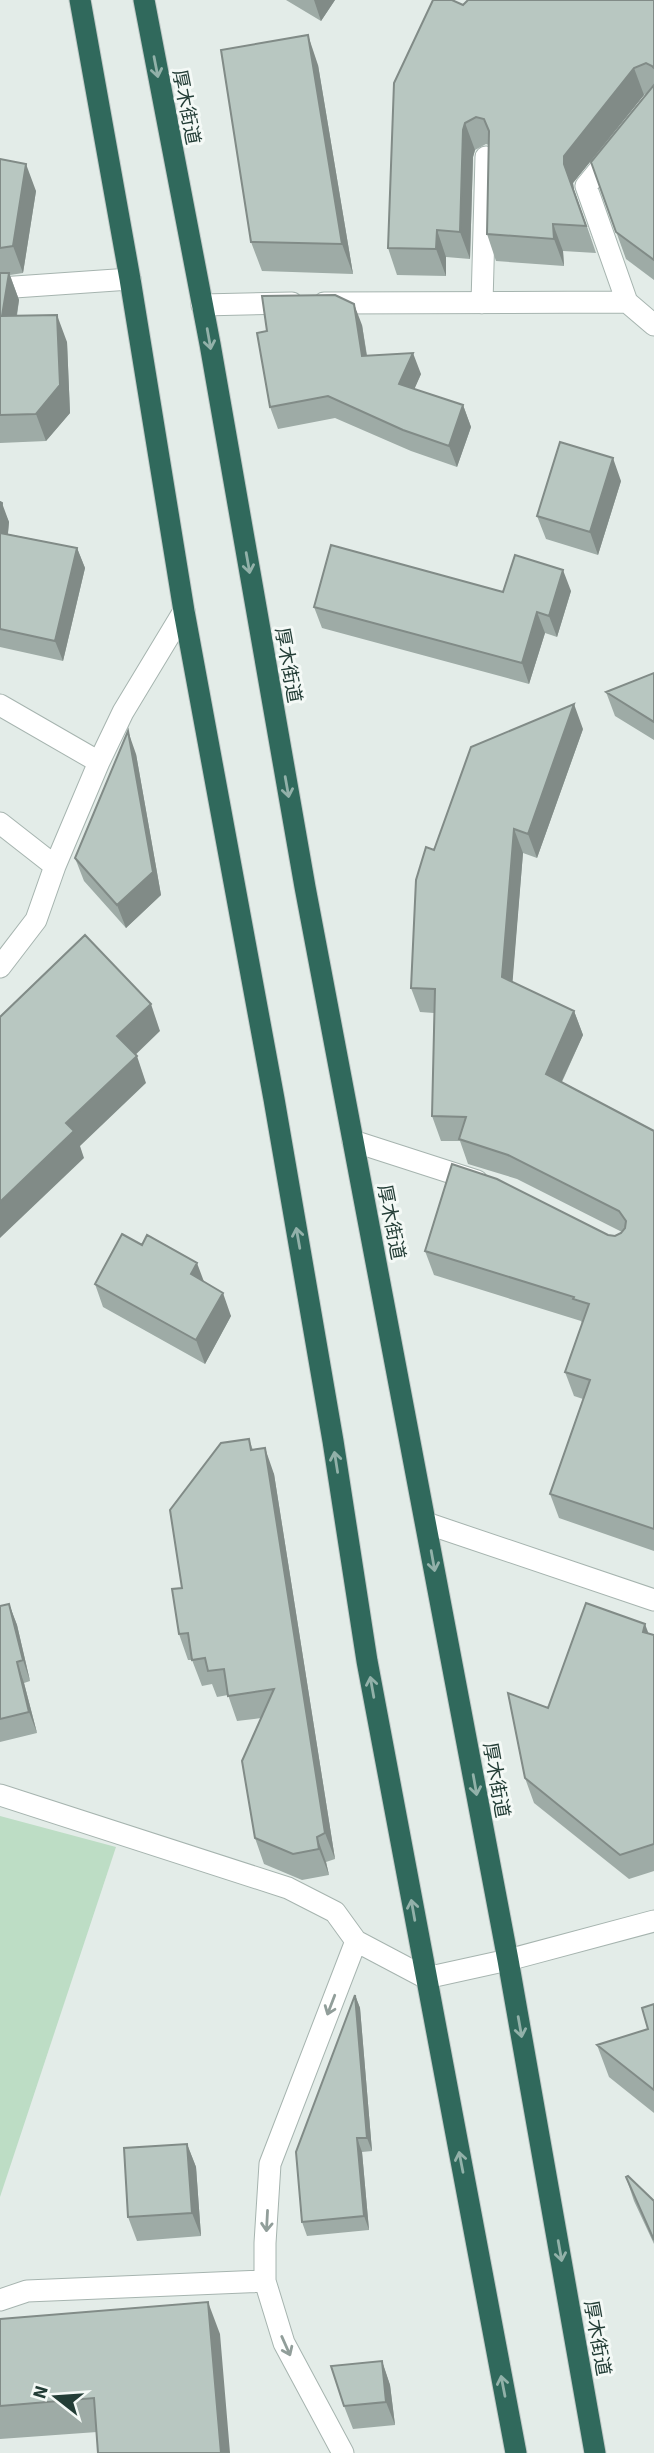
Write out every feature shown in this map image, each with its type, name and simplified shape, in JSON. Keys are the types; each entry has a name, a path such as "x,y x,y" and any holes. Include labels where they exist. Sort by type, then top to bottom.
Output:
{"highway":[{"path":"80,0 130,279 184,611 277,1113 333,1441 367,1661 516,2453"},
{"name":"厚木街道","path":"144,0 202,304 302,873 508,1960 595,2453"}],"street":[{"path":"628,134 586,186 626,302 654,325"},
{"path":"482,303 486,157"},
{"path":"0,288 130,279"},
{"path":"202,304 626,302"},
{"path":"0,967 36,920 55,866 99,762 123,712 184,611"},
{"path":"0,705 99,762"},
{"path":"0,823 55,866"},
{"path":"353,1141 498,1187"},
{"path":"426,1522 654,1600"},
{"path":"0,1795 288,1888 335,1912 356,1941 425,1978 508,1960 654,1921"},
{"path":"343,2453 284,2343 265,2281 270,2164 356,1941"},
{"path":"0,2300 27,2291 265,2281"}],"green space":[{"path":"0,1816 116,1847 0,2197"}],"building":[{"path":"433,0 452,0 463,5 468,0 654,0 654,68 646,63 634,68 564,156 564,164 586,226 553,224 554,239 487,234 489,131 484,119 476,117 465,123 463,130 460,232 437,230 436,249 388,248 394,83"},
{"path":"308,35 342,244 251,242 221,50"},
{"path":"654,85 654,260 616,232 591,162"},
{"path":"0,159 26,164 13,246 0,248"},
{"path":"0,273 9,273 2,316 57,315 60,385 36,414 0,415"},
{"path":"335,295 354,304 362,356 413,353 399,384 463,405 449,446 403,430 328,396 270,407 257,333 267,331 262,296"},
{"path":"560,442 613,458 590,532 537,516"},
{"path":"0,533 77,548 55,641 0,629"},
{"path":"331,545 503,592 515,555 563,570 549,616 537,612 522,663 314,607"},
{"path":"654,673 654,722 606,692"},
{"path":"574,704 528,834 514,829 502,977 574,1011 546,1074 654,1131 654,1529 550,1494 590,1380 565,1372 589,1304 425,1251 452,1164 497,1179 608,1235 615,1236 625,1228 626,1221 619,1211 508,1155 459,1139 466,1117 432,1116 435,989 411,988 416,880 426,847 434,850 471,747"},
{"path":"128,731 153,872 117,905 75,858"},
{"path":"85,935 151,1004 117,1036 137,1056 66,1123 74,1131 0,1202 0,1017"},
{"path":"122,1234 142,1245 147,1235 197,1263 191,1274 223,1293 196,1340 95,1284"},
{"path":"249,1439 251,1450 265,1448 325,1833 317,1837 319,1849 293,1854 255,1838 242,1761 274,1689 228,1696 224,1669 208,1671 205,1658 192,1660 188,1633 179,1634 172,1589 182,1588 170,1510 221,1443"},
{"path":"586,1603 645,1624 643,1632 654,1635 654,1844 620,1855 525,1778 508,1693 548,1708"},
{"path":"9,1604 23,1660 17,1662 29,1712 0,1719 0,1606"},
{"path":"355,1995 367,2138 357,2138 364,2216 302,2222 296,2152"},
{"path":"654,2004 654,2090 597,2045 648,2029 642,2008"},
{"path":"187,2144 192,2213 128,2217 124,2148"},
{"path":"626,2177 654,2201 654,2240"},
{"path":"208,2302 221,2453 98,2453 94,2398 0,2406 0,2319"},
{"path":"382,2361 386,2402 344,2406 331,2366"}]}
